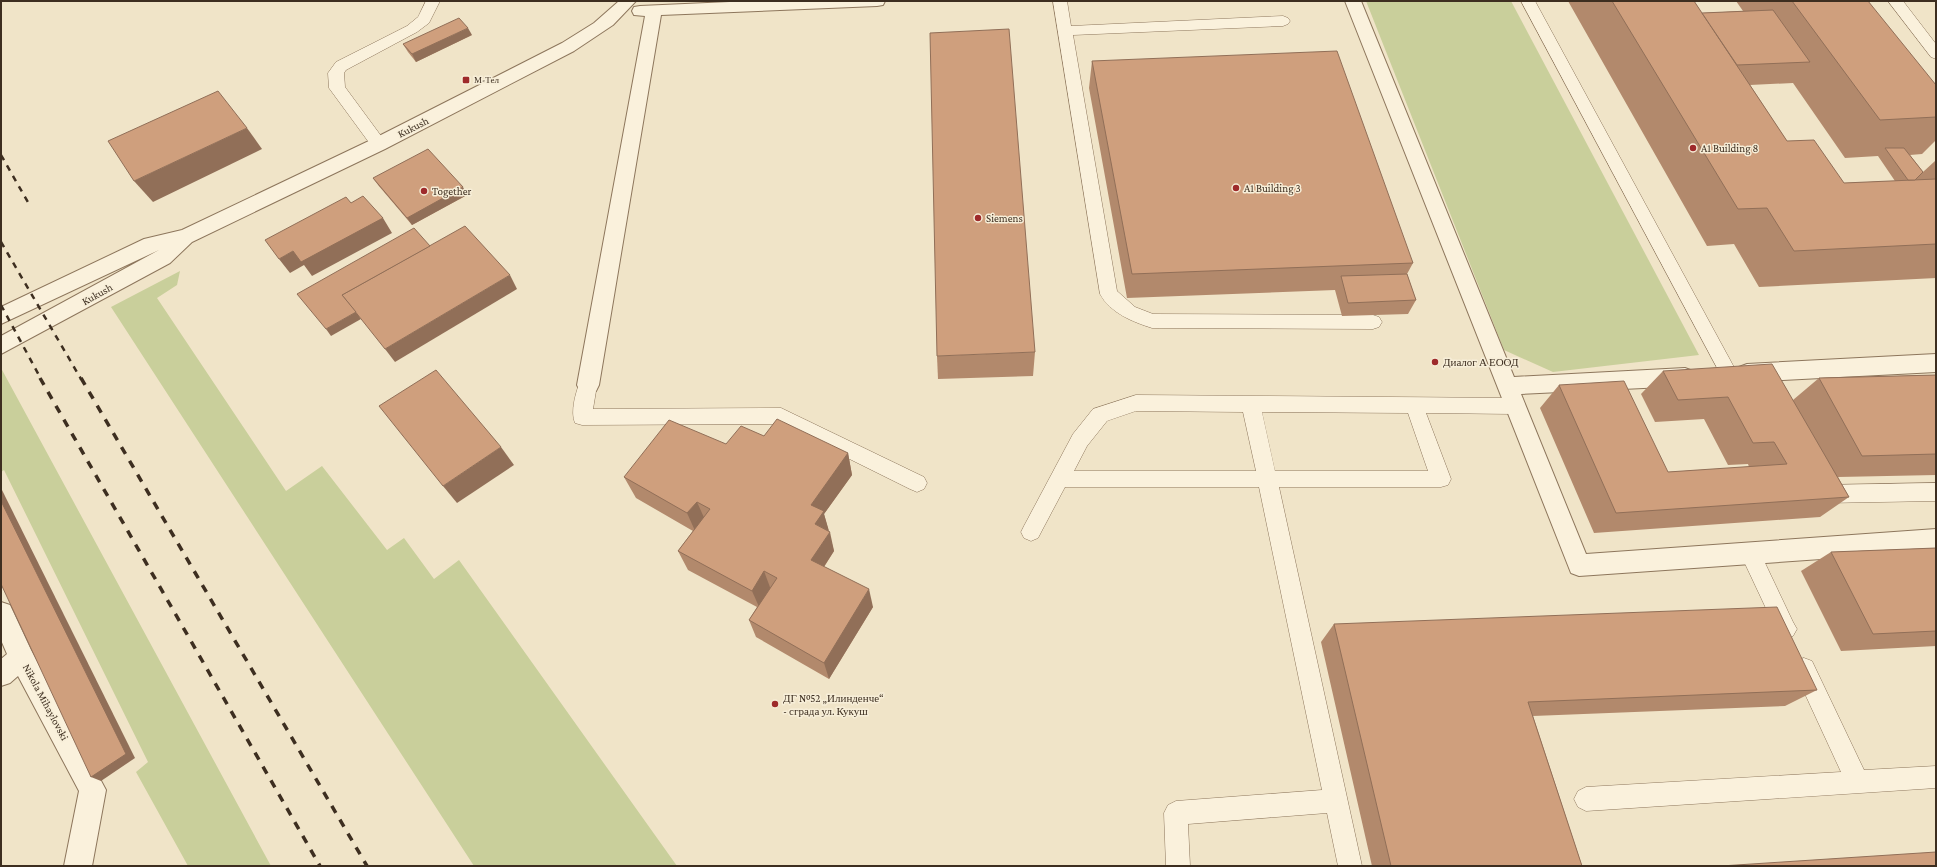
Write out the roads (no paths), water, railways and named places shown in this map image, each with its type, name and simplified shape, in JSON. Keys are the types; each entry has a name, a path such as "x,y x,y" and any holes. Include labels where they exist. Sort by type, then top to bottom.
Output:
{"street":[{"path":"624,7 654,10 877,1"},
{"path":"1352,1 1579,564 1936,540"},
{"name":"Kukush","path":"1,316 151,244 187,236 378,144 568,47 598,30 624,7"},
{"path":"588,385 654,10"},
{"name":"Kukush","path":"1,346 163,258 187,236"},
{"path":"1510,396 1729,374 1936,363"},
{"name":"Nikola Mihaylovski","path":"1,613 22,658 93,790 78,866"},
{"path":"1,674 22,658"}],"lane":[{"path":"378,144 337,88 336,73 341,66 418,24 429,13 433,1"},
{"path":"1060,1 1109,294 1129,312 1152,321 1373,322"},
{"path":"1528,1 1729,374"},
{"path":"1895,1 1936,54"},
{"path":"1065,31 1282,22"},
{"path":"1753,373 1764,393"},
{"path":"588,385 582,417 781,416 917,483"},
{"path":"1031,532 1080,440 1100,415 1136,403 1414,405 1510,396"},
{"path":"1251,404 1350,866"},
{"path":"1059,479 1442,479 1414,405"},
{"path":"1816,481 1823,494 1936,492"},
{"path":"1750,553 1858,782"},
{"path":"1586,799 1936,777"},
{"path":"1178,866 1176,813 1336,801"}],"railway":[{"path":"1,155 29,204"},
{"path":"1,242 81,379"},
{"path":"1,305 41,379"},
{"path":"40,378 320,866"},
{"path":"81,378 367,866"}],"place":[{"name":"М-Тел","path":"466,80"},
{"name":"A1 Building 8","path":"1693,148"},
{"name":"A1 Building 3","path":"1236,188"},
{"name":"Together","path":"424,191"},
{"name":"Siemens","path":"978,218"},
{"name":"Диалог А ЕООД","path":"1435,362"},
{"name":"ДГ №52 „Илинденче“ - сграда ул. Кукуш","path":"775,704"}]}
